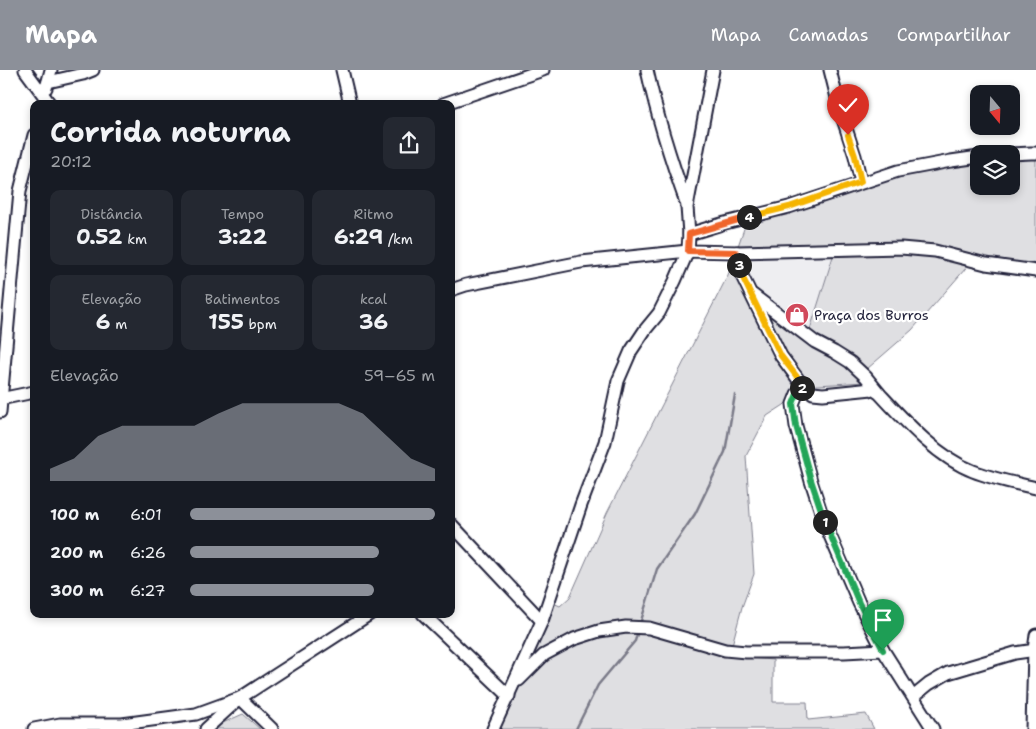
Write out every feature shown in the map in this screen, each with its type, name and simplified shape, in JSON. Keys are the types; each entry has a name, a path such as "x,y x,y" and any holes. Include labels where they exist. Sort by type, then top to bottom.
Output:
{"street":[{"path":"25,70 44,100"},
{"path":"45,100 49,76 83,74 93,70"},
{"path":"342,70 349,100"},
{"path":"455,100 543,70"},
{"path":"493,729 542,621 581,505 605,442 618,381 631,351 659,313 688,251 687,207 654,104 647,70"},
{"path":"687,207 713,70"},
{"path":"830,70 861,182"},
{"path":"0,412 20,191 30,151"},
{"path":"1020,154 1036,154"},
{"path":"689,234 789,207 898,171 970,158"},
{"path":"455,289 581,262 688,251 736,252 901,248 935,251 986,264 1036,271"},
{"path":"736,252 742,276 781,356 804,386 813,393 822,394 872,389 879,393"},
{"path":"751,293 815,342 850,362 915,430 944,456 971,471 1036,488"},
{"path":"804,386 797,394 793,404 796,426 825,524 859,603 883,650 933,729"},
{"path":"1,398 30,393"},
{"path":"455,528 542,621"},
{"path":"206,729 240,698 364,618"},
{"path":"428,618 511,691"},
{"path":"511,691 544,656 574,639 599,631 626,627 648,628 725,650 756,652 883,650"},
{"path":"1032,729 1036,635"},
{"path":"913,697 929,684 948,673 1015,653 1035,650"},
{"path":"34,729 60,724 122,726 196,714 240,698"},
{"path":"240,698 272,729"}],"shaded area":[{"path":"1036,153 1036,271 973,260 912,330 867,369 864,382 803,386 784,405 767,416 746,456 754,574 742,607 732,645 726,656 773,660 773,702 807,702 808,720 866,714 874,729 493,729 549,601 560,606 570,597 607,513 728,275 748,217 861,182 970,159 970,195 1020,195 1020,154","holes":["835,250 808,336 751,293 737,252"]},
{"name":"Praça dos Burros","path":"835,250 808,337 751,293 737,252"},
{"path":"243,714 260,729 209,729"}],"waterway":[{"path":"640,624 657,569 695,514 725,452 735,395"},
{"path":"576,729 598,685 635,641 638,631"}],"place":[{"name":"Praça dos Burros","path":"797,315"}],"route":[{"path":"848,135 861,182 789,207 689,234 688,251 736,252 742,276 781,356 804,386 797,394 793,404 796,426 811,480 825,524 859,603 883,650"}]}
